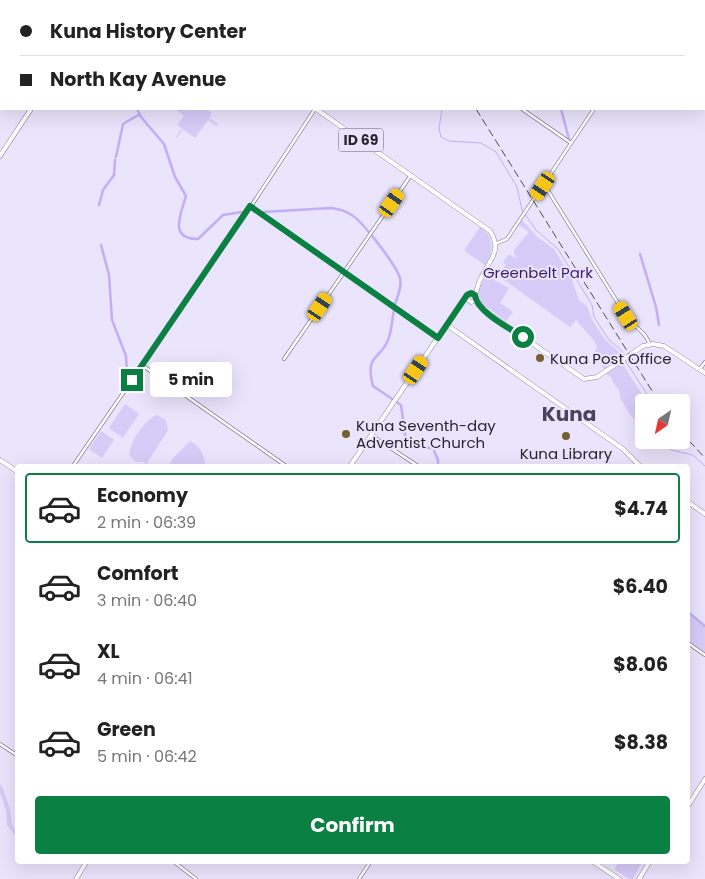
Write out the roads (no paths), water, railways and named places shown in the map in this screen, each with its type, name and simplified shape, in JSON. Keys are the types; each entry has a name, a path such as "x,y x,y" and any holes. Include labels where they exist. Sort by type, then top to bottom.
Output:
{"main road":[{"path":"0,156 30,110"},
{"name":"ID 69","path":"317,110 411,175"},
{"path":"351,464 458,309 471,299 494,256 495,244 487,228 411,175"},
{"path":"478,285 468,294 471,299 575,375 584,379 590,380 598,377 642,346 650,344 664,346 705,373"},
{"path":"447,325 623,449 635,464"},
{"path":"0,460 15,470"},
{"path":"690,503 705,514"},
{"path":"690,803 705,779"},
{"path":"76,879 86,864"},
{"path":"596,864 619,879"},
{"path":"638,879 648,864"}],"street":[{"path":"74,464 315,110"},
{"path":"523,110 571,143"},
{"path":"495,244 507,239 593,110"},
{"path":"284,359 411,175"},
{"path":"543,186 547,189 626,316 645,334 650,344"},
{"path":"250,206 438,338"},
{"path":"700,369 705,362"},
{"path":"142,365 283,464"},
{"path":"370,435 415,464"},
{"path":"690,644 705,655"},
{"path":"0,744 15,754"},
{"path":"177,864 196,879"},
{"path":"359,879 369,864"}],"waterway":[{"path":"138,110 141,117 164,144 175,177 186,196 179,224 183,235 198,239 223,215 242,212"},
{"path":"442,110 439,129 441,137 449,141 481,143 496,152 517,187 522,210 536,230 558,249 592,305 594,317 609,340 621,350 623,356"},
{"path":"561,110 569,139"},
{"path":"116,157 123,124 140,114"},
{"path":"99,205 103,190 114,175 115,160"},
{"path":"263,212 331,208 350,214 370,233 397,272 400,284 395,304"},
{"path":"101,245 109,275 112,320 126,356 127,373"},
{"path":"640,254 656,307 659,325"},
{"path":"394,310 391,331 386,345 372,362 371,375 373,386 401,405 406,441 411,446 430,448"},
{"path":"625,360 647,394"},
{"path":"670,449 693,455 705,466"},
{"path":"434,451 438,464"},
{"path":"690,614 705,626"}],"railway":[{"path":"477,110 654,394"},
{"path":"690,442 705,458"}],"place":[{"name":"Kuna Post Office","path":"540,358"},
{"name":"Kuna Seventh-day Adventist Church","path":"346,434"},
{"name":"Kuna Library","path":"566,436"}],"district":[{"name":"Kuna","path":"569,414"}],"park label":[{"name":"Greenbelt Park","path":"538,272"}]}
